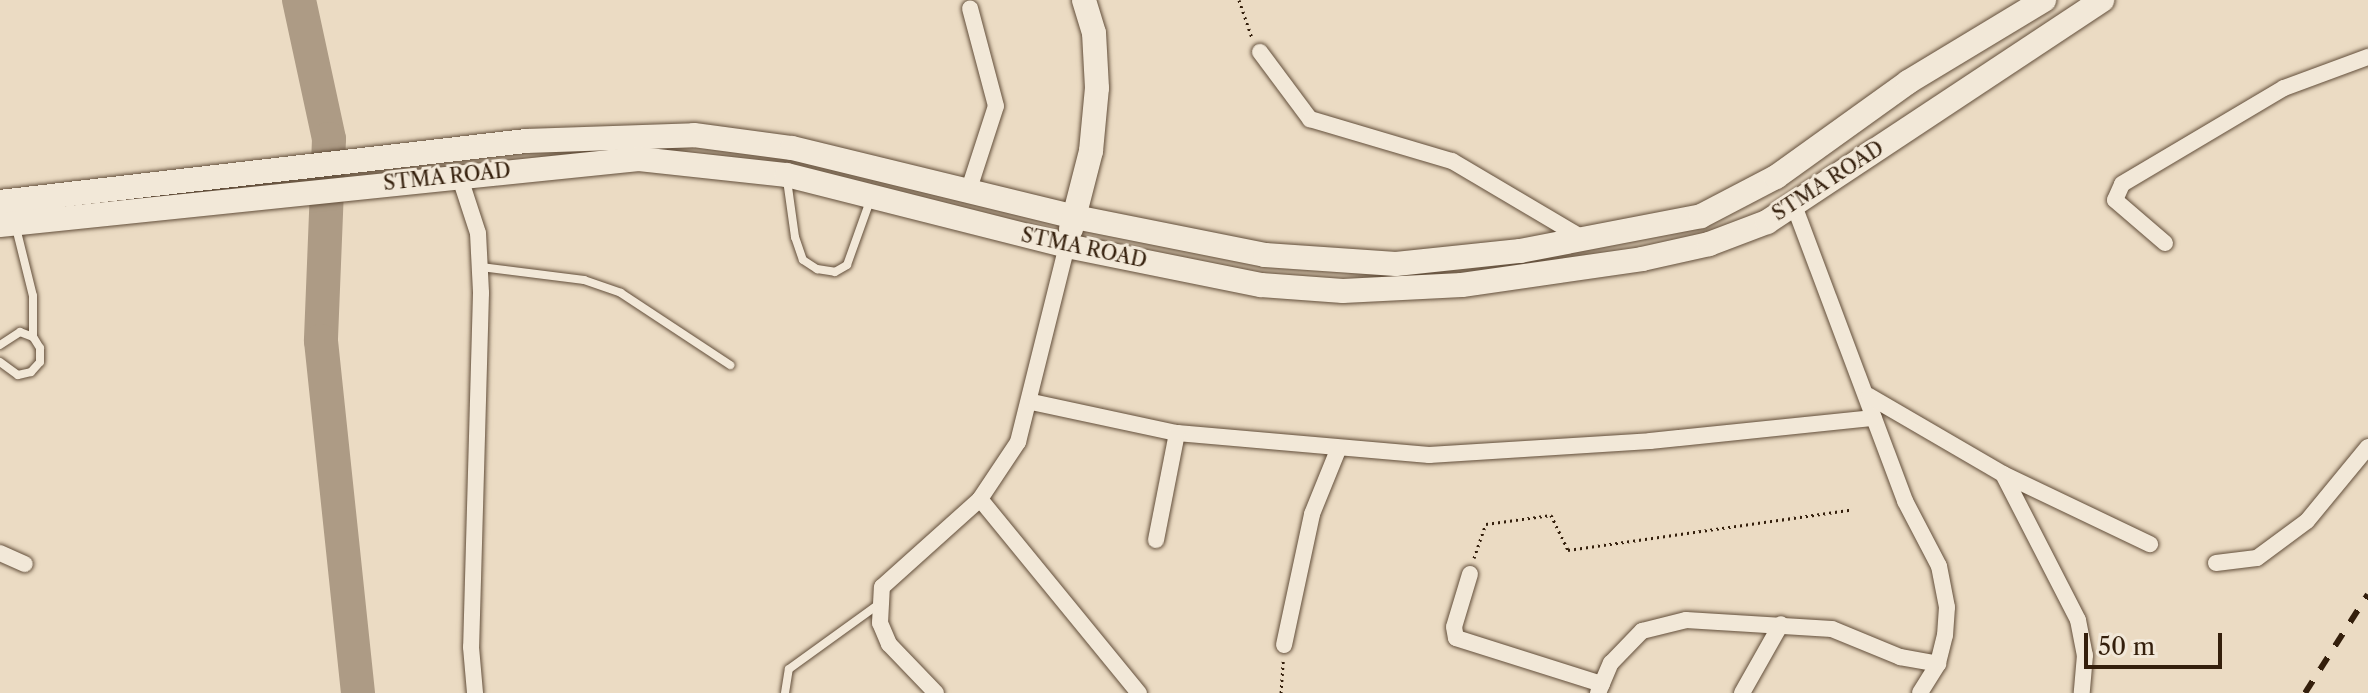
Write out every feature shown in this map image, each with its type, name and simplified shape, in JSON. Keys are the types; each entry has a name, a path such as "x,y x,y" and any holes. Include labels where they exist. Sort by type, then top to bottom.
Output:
{"main road":[{"path":"1067,246 1091,151 1097,88 1094,33 1084,0"},
{"name":"STMA ROAD","path":"0,202 575,137 694,135 792,148 1075,217 1265,255 1341,263 1396,264 1584,240 1701,216 1776,177 1908,82 2044,0"},
{"name":"STMA ROAD","path":"7,224 313,194 459,175 639,159 787,175 1067,246 1261,285 1398,290 1642,259 1709,244 1795,208 1929,111 2102,0"}],"street":[{"path":"969,189 996,106 970,8"},
{"path":"1260,52 1299,111 1310,119 1452,161 1584,240"},
{"path":"2165,243 2115,200 2122,184 2284,88 2368,57"},
{"path":"459,175 478,233 480,267 475,693"},
{"path":"1795,208 1869,396 1874,418 1905,501 1939,566 1947,607 1938,664 1920,693"},
{"path":"936,693 889,644 879,604 882,587 980,499 1018,442 1032,402 1067,246"},
{"path":"1869,396 2003,474 2150,544"},
{"path":"1032,402 1177,433 1338,450 1429,455 1516,452 1874,418"},
{"path":"1156,540 1177,433"},
{"path":"2216,563 2257,558 2307,521 2368,447"},
{"path":"1284,645 1312,514 1338,450"},
{"path":"2003,474 2078,620 2085,655 2082,693"},
{"path":"980,499 1139,693"},
{"path":"0,553 25,564"},
{"path":"1470,574 1454,627 1456,638 1600,689 1611,663 1642,631 1686,620 1832,629 1900,657 1938,664"},
{"path":"1742,693 1781,624"}],"lane":[{"path":"787,175 795,237 803,260 817,269 835,272 847,265 871,197"},
{"path":"0,362 18,375 31,372 40,362 40,348 33,337 33,296 7,224"},
{"path":"480,267 584,280 621,293 730,365"},
{"path":"0,345 20,332 33,337"},
{"path":"785,693 789,669 879,604"}],"path":[{"path":"1239,0 1260,52"},
{"path":"1470,574 1486,524 1551,515 1568,550 1850,510"},
{"path":"1281,693 1284,645"}],"waterway":[{"path":"299,0 329,139 321,341 358,693"}],"railway":[{"path":"2305,693 2368,594"}]}
